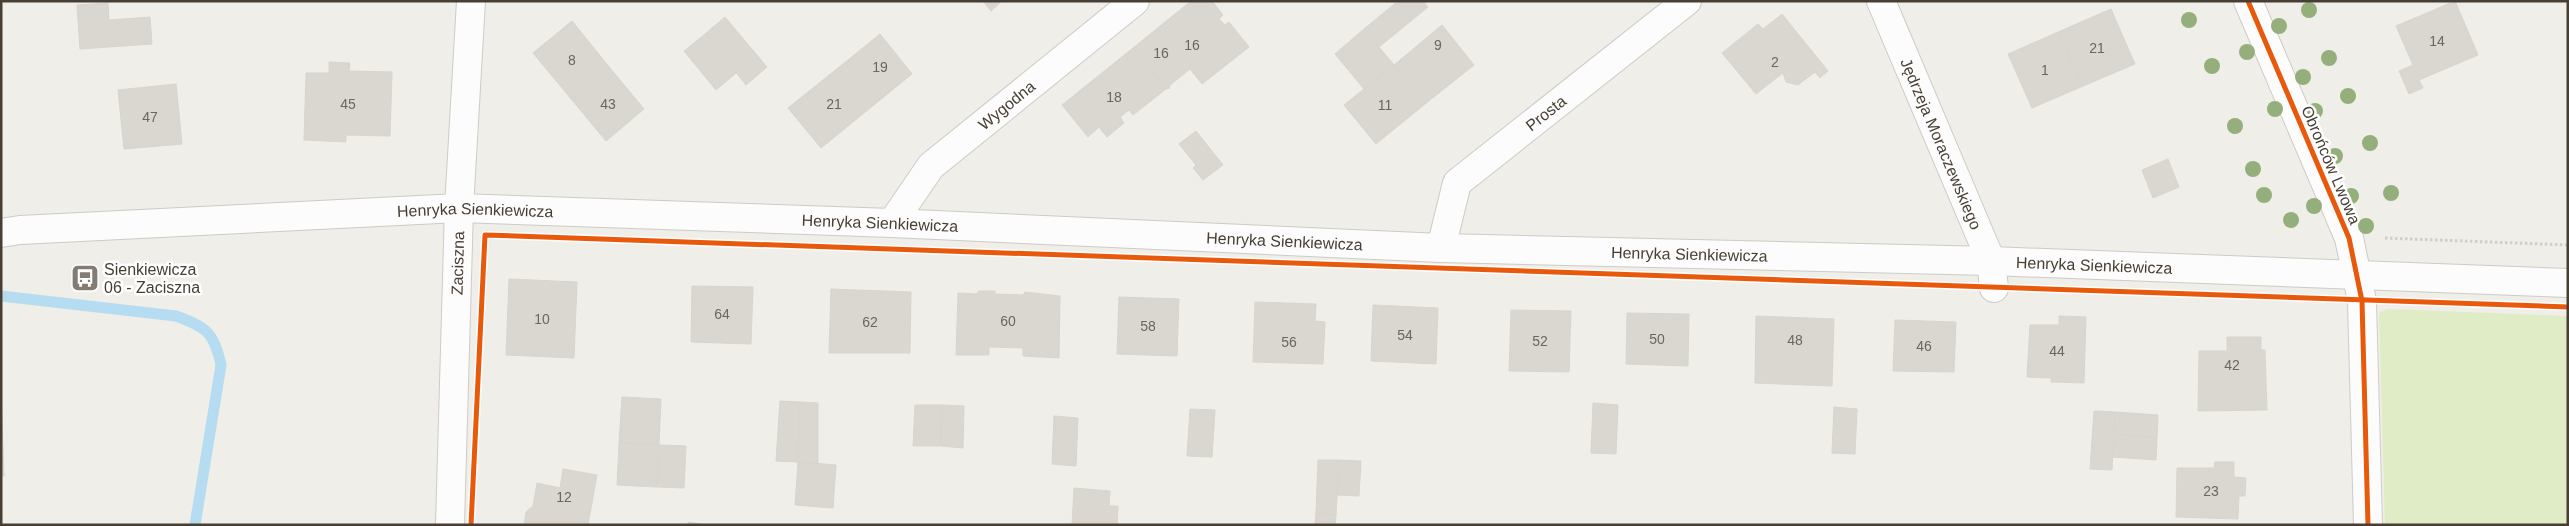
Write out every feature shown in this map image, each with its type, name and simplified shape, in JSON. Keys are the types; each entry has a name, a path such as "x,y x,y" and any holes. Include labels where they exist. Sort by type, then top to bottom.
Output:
{"street":[{"name":"Zaciszna","path":"450,525 459,208 471,1"},
{"name":"Wygodna","path":"892,223 931,166 1135,1"},
{"name":"Prosta","path":"1441,248 1457,183 1687,1"},
{"name":"Jędrzeja Moraczewskiego","path":"1881,1 1991,261 1994,288"},
{"name":"Obrońców Lwowa","path":"2248,1 2349,238 2362,301 2368,525"},
{"name":"Henryka Sienkiewicza","path":"1,233 20,230 459,208 892,223 1441,248 1991,261 2568,283"}],"path":[{"path":"2380,229 2384,238 2568,245"}],"green space":[{"path":"2387,309 2568,316 2568,525 2385,525 2379,313"}],"building":[{"path":"983,1 1002,1 991,11"},
{"path":"1191,1 1212,1 1223,15 1219,19 1225,25 1229,22 1249,47 1202,84 1190,69 1169,86 1170,88 1166,89 1133,48"},
{"path":"1398,1 1423,1 1428,7 1379,47 1364,29"},
{"path":"2455,1 2478,55 2419,80 2423,88 2409,94 2399,71 2413,65 2396,26"},
{"path":"108,3 109,20 150,17 152,44 80,49 77,5"},
{"path":"2111,9 2135,64 2083,86 2058,32"},
{"path":"1782,14 1828,71 1820,78 1815,72 1798,85 1786,82 1783,73 1756,94 1722,53 1758,24 1763,29"},
{"path":"725,17 767,67 746,85 705,34"},
{"path":"572,21 610,68 572,100 533,53"},
{"path":"1442,25 1474,65 1425,104 1394,65"},
{"path":"1364,29 1394,65 1364,89 1335,54"},
{"path":"2058,32 2083,86 2032,108 2008,54"},
{"path":"705,34 736,73 716,90 684,51"},
{"path":"880,34 912,74 880,100 848,60"},
{"path":"1133,48 1166,89 1133,115 1129,110 1120,117 1124,123 1107,137 1099,127 1088,137 1062,105"},
{"path":"848,60 880,100 821,148 788,108"},
{"path":"329,62 350,63 349,71 392,72 390,136 346,135 346,142 304,140 306,73 329,73"},
{"path":"1394,65 1425,104 1376,144 1344,105"},
{"path":"610,68 644,109 606,141 572,100"},
{"path":"176,84 182,144 124,149 118,90"},
{"path":"1196,131 1223,165 1203,180 1193,168 1196,165 1179,144"},
{"path":"2168,159 2179,187 2153,198 2142,170"},
{"path":"509,279 577,282 574,358 506,355"},
{"path":"692,286 753,287 751,344 691,342"},
{"path":"831,289 911,292 910,353 829,353"},
{"path":"979,291 995,291 995,294 1023,295 1025,292 1060,296 1059,358 1023,356 1023,348 989,347 989,355 956,355 958,293 976,294"},
{"path":"1119,297 1179,299 1177,356 1117,354"},
{"path":"1255,302 1316,304 1315,321 1325,322 1323,364 1253,362"},
{"path":"1373,305 1438,308 1436,364 1371,361"},
{"path":"1511,310 1571,311 1569,372 1509,371"},
{"path":"1627,313 1689,314 1688,366 1626,364"},
{"path":"1756,316 1834,319 1832,386 1755,383"},
{"path":"2059,316 2086,317 2084,383 2051,382 2051,378 2027,377 2030,325 2059,325"},
{"path":"1895,320 1956,322 1954,372 1893,371"},
{"path":"2227,337 2261,337 2261,350 2265,350 2267,410 2198,411 2199,351 2227,351"},
{"path":"1,392 4,476 1,476"},
{"path":"622,397 661,399 659,445 619,443"},
{"path":"780,401 800,402 798,462 776,461"},
{"path":"800,402 818,403 818,464 798,462"},
{"path":"1593,403 1618,405 1616,454 1591,453"},
{"path":"915,405 942,405 941,446 913,446"},
{"path":"942,405 964,406 963,448 941,446"},
{"path":"1834,407 1857,409 1855,454 1832,453"},
{"path":"1190,409 1215,410 1212,457 1187,456"},
{"path":"2094,411 2115,412 2112,470 2090,469"},
{"path":"2115,412 2158,415 2157,438 2114,434"},
{"path":"1054,416 1078,418 1076,466 1052,464"},
{"path":"2114,434 2157,438 2156,460 2113,457"},
{"path":"619,443 659,445 657,487 617,485"},
{"path":"659,445 686,446 684,488 657,487"},
{"path":"1318,460 1339,460 1336,515 1316,512"},
{"path":"1339,460 1361,461 1359,496 1337,495"},
{"path":"798,462 836,465 833,508 795,505"},
{"path":"2215,462 2234,462 2234,477 2246,478 2245,496 2239,496 2238,519 2176,517 2177,468 2214,468"},
{"path":"563,469 597,475 588,525 524,525 526,512 533,506 537,483 560,488"},
{"path":"1074,488 1110,491 1109,506 1118,506 1117,525 1072,525"},
{"path":"1316,512 1336,515 1335,525 1315,525"},
{"path":"688,522 706,525 688,525"}],"waterway":[{"path":"1,296 176,316 195,324 207,332 215,345 221,365 195,525"}],"cycle path":[{"path":"2248,1 2349,238 2362,301 2368,525"},
{"path":"471,525 485,235 2568,307"}],"place":[{"name":"Sienkiewicza 06 - Zaciszna","path":"85,278"}]}
